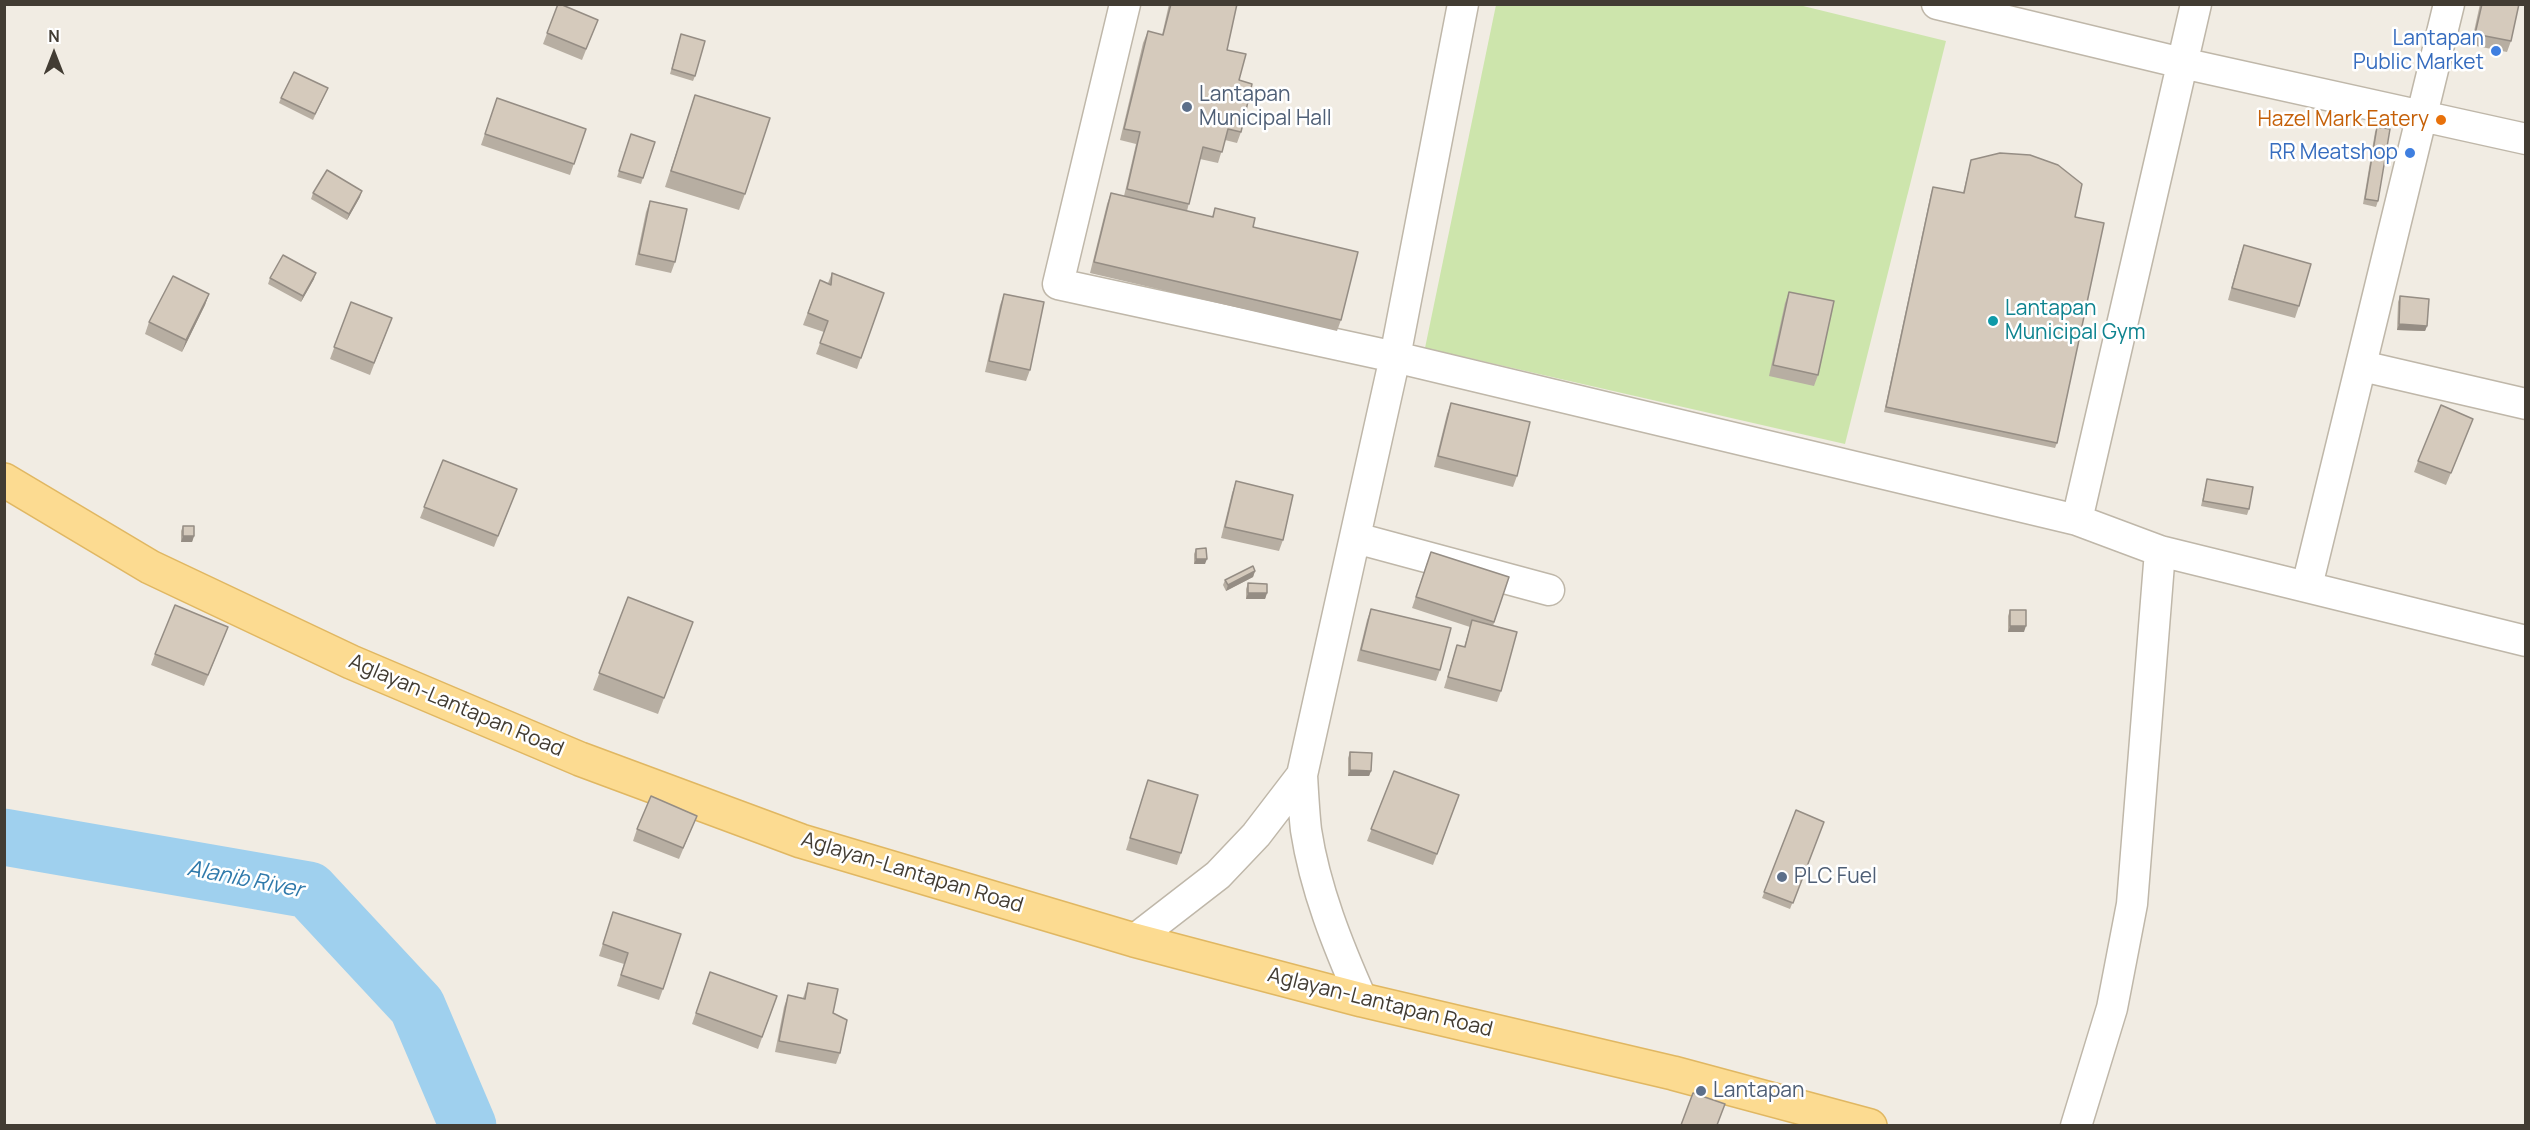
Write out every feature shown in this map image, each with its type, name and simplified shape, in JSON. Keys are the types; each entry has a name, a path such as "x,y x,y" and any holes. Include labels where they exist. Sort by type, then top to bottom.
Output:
{"main road":[{"name":"Aglayan-Lantapan Road","path":"4,480 150,567 351,662 580,759 801,841 1134,940 1362,1000 1673,1073 1870,1125"}],"street":[{"path":"1125,4 1058,284 1395,357 2077,520 2160,551 2526,641"},
{"path":"1362,1000 1339,949 1323,901 1306,831 1302,775 1395,357 1463,4"},
{"path":"1937,4 2182,63 2422,118 2526,139"},
{"path":"2077,520 2196,4"},
{"path":"2307,586 2449,4"},
{"path":"2362,366 2526,404"},
{"path":"1356,538 1549,590"},
{"path":"2076,1125 2112,1008 2132,904 2160,551"},
{"path":"1134,940 1218,875 1256,835 1302,775"}],"green space":[{"path":"1496,5 1799,5 1946,41 1845,444 1425,348"}],"building":[{"path":"558,4 598,20 586,49 547,33"},
{"name":"Lantapan Municipal Hall","path":"1171,4 1237,4 1227,50 1246,54 1239,80 1252,84 1241,132 1228,129 1222,152 1203,147 1189,204 1127,189 1140,132 1124,129 1148,31 1163,35"},
{"path":"2482,4 2519,4 2511,41 2475,34"},
{"path":"681,34 705,41 695,76 672,69"},
{"path":"294,72 328,88 315,114 281,98"},
{"path":"695,95 770,118 745,194 671,171"},
{"path":"497,98 586,129 574,164 485,134"},
{"path":"2377,127 2390,129 2378,201 2365,199"},
{"path":"631,134 655,142 643,178 619,171"},
{"name":"Lantapan Municipal Gym","path":"2000,153 2030,155 2058,165 2082,184 2075,217 2104,223 2057,443 1886,407 1933,187 1964,193 1971,160"},
{"path":"327,170 362,191 349,214 313,193"},
{"path":"1111,193 1213,217 1215,208 1255,218 1253,227 1358,252 1341,320 1094,262"},
{"path":"650,201 687,209 675,262 639,254"},
{"path":"2244,245 2311,264 2299,306 2232,288"},
{"path":"283,255 316,273 303,296 270,278"},
{"path":"832,273 884,293 861,358 820,343 828,321 808,313 820,280 831,285"},
{"path":"173,276 209,294 186,340 149,322"},
{"path":"1789,292 1834,301 1818,375 1773,365"},
{"path":"1004,294 1044,302 1030,370 989,361"},
{"path":"2400,296 2429,299 2427,326 2399,324"},
{"path":"351,302 392,318 374,363 334,347"},
{"path":"1451,403 1530,422 1517,476 1438,456"},
{"path":"2441,405 2473,419 2451,473 2418,461"},
{"path":"443,460 517,489 498,536 424,507"},
{"path":"2207,479 2253,487 2249,509 2203,501"},
{"path":"1236,481 1293,495 1283,540 1225,527"},
{"path":"183,526 194,526 194,536 183,536"},
{"path":"1206,548 1207,559 1196,559 1196,549"},
{"path":"1431,552 1509,577 1494,622 1416,597"},
{"path":"1253,566 1255,571 1228,585 1225,580"},
{"path":"1248,583 1267,584 1267,593 1248,593"},
{"path":"628,597 693,622 664,698 599,673"},
{"path":"175,605 228,627 208,675 155,654"},
{"path":"1371,609 1451,628 1440,670 1361,650"},
{"path":"2010,610 2026,610 2026,626 2010,626"},
{"path":"1472,620 1517,632 1501,691 1448,677 1457,645 1465,647"},
{"path":"1350,752 1372,753 1371,771 1350,770"},
{"path":"1394,771 1459,795 1437,854 1371,829"},
{"path":"1148,780 1198,795 1181,853 1130,838"},
{"path":"651,796 697,816 683,848 637,829"},
{"path":"1796,810 1824,822 1793,903 1764,892"},
{"path":"613,912 681,934 663,989 621,975 628,953 603,944"},
{"path":"710,972 777,996 762,1037 696,1013"},
{"path":"808,983 838,989 833,1013 847,1020 840,1053 779,1041 788,995 805,999"},
{"path":"1693,1093 1725,1104 1717,1125 1681,1125"}],"waterway":[{"name":"Alanib River","path":"4,837 309,890 417,1006 468,1126"}],"place":[{"name":"Lantapan Public Market","path":"2496,51"},
{"name":"Lantapan Municipal Hall","path":"1187,107"},
{"name":"Hazel Mark Eatery","path":"2441,120"},
{"name":"RR Meatshop","path":"2410,153"},
{"name":"Lantapan Municipal Gym","path":"1993,321"},
{"name":"PLC Fuel","path":"1782,877"},
{"name":"Lantapan","path":"1701,1091"}]}
